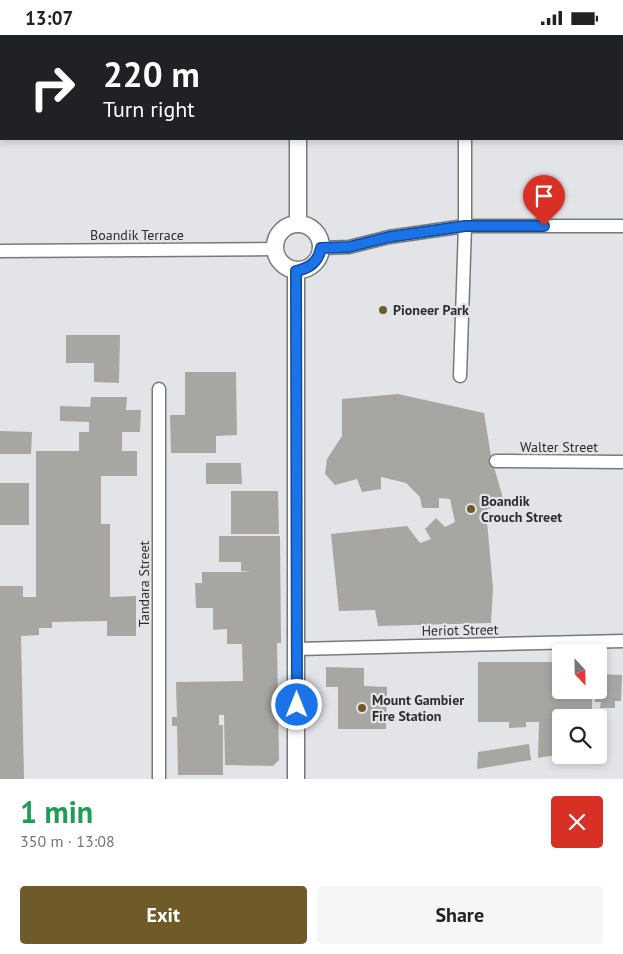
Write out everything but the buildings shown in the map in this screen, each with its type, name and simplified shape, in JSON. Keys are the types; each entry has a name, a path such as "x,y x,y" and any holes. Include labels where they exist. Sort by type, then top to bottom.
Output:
{"street":[{"path":"298,140 298,223"},
{"path":"460,376 465,226 465,140"},
{"path":"298,223 307,225 314,231 320,238 321,248 319,256 314,263 306,269 296,271 288,269 281,263 274,249 276,238 281,231 289,225 298,223"},
{"path":"321,248 349,247 389,237 465,226 623,226"},
{"name":"Boandik Terrace","path":"0,251 274,249"},
{"path":"296,271 298,649 296,779"},
{"name":"Tandara Street","path":"159,389 159,779"},
{"name":"Walter Street","path":"496,461 623,462"},
{"name":"Heriot Street","path":"298,649 623,641"}],"place":[{"name":"Pioneer Park","path":"383,310"},
{"name":"Boandik Crouch Street","path":"471,509"},
{"name":"Mount Gambier Fire Station","path":"362,708"}],"route":[{"path":"297,705 296,271 306,269 314,263 319,256 321,248 349,247 389,237 465,226 544,226"}]}
